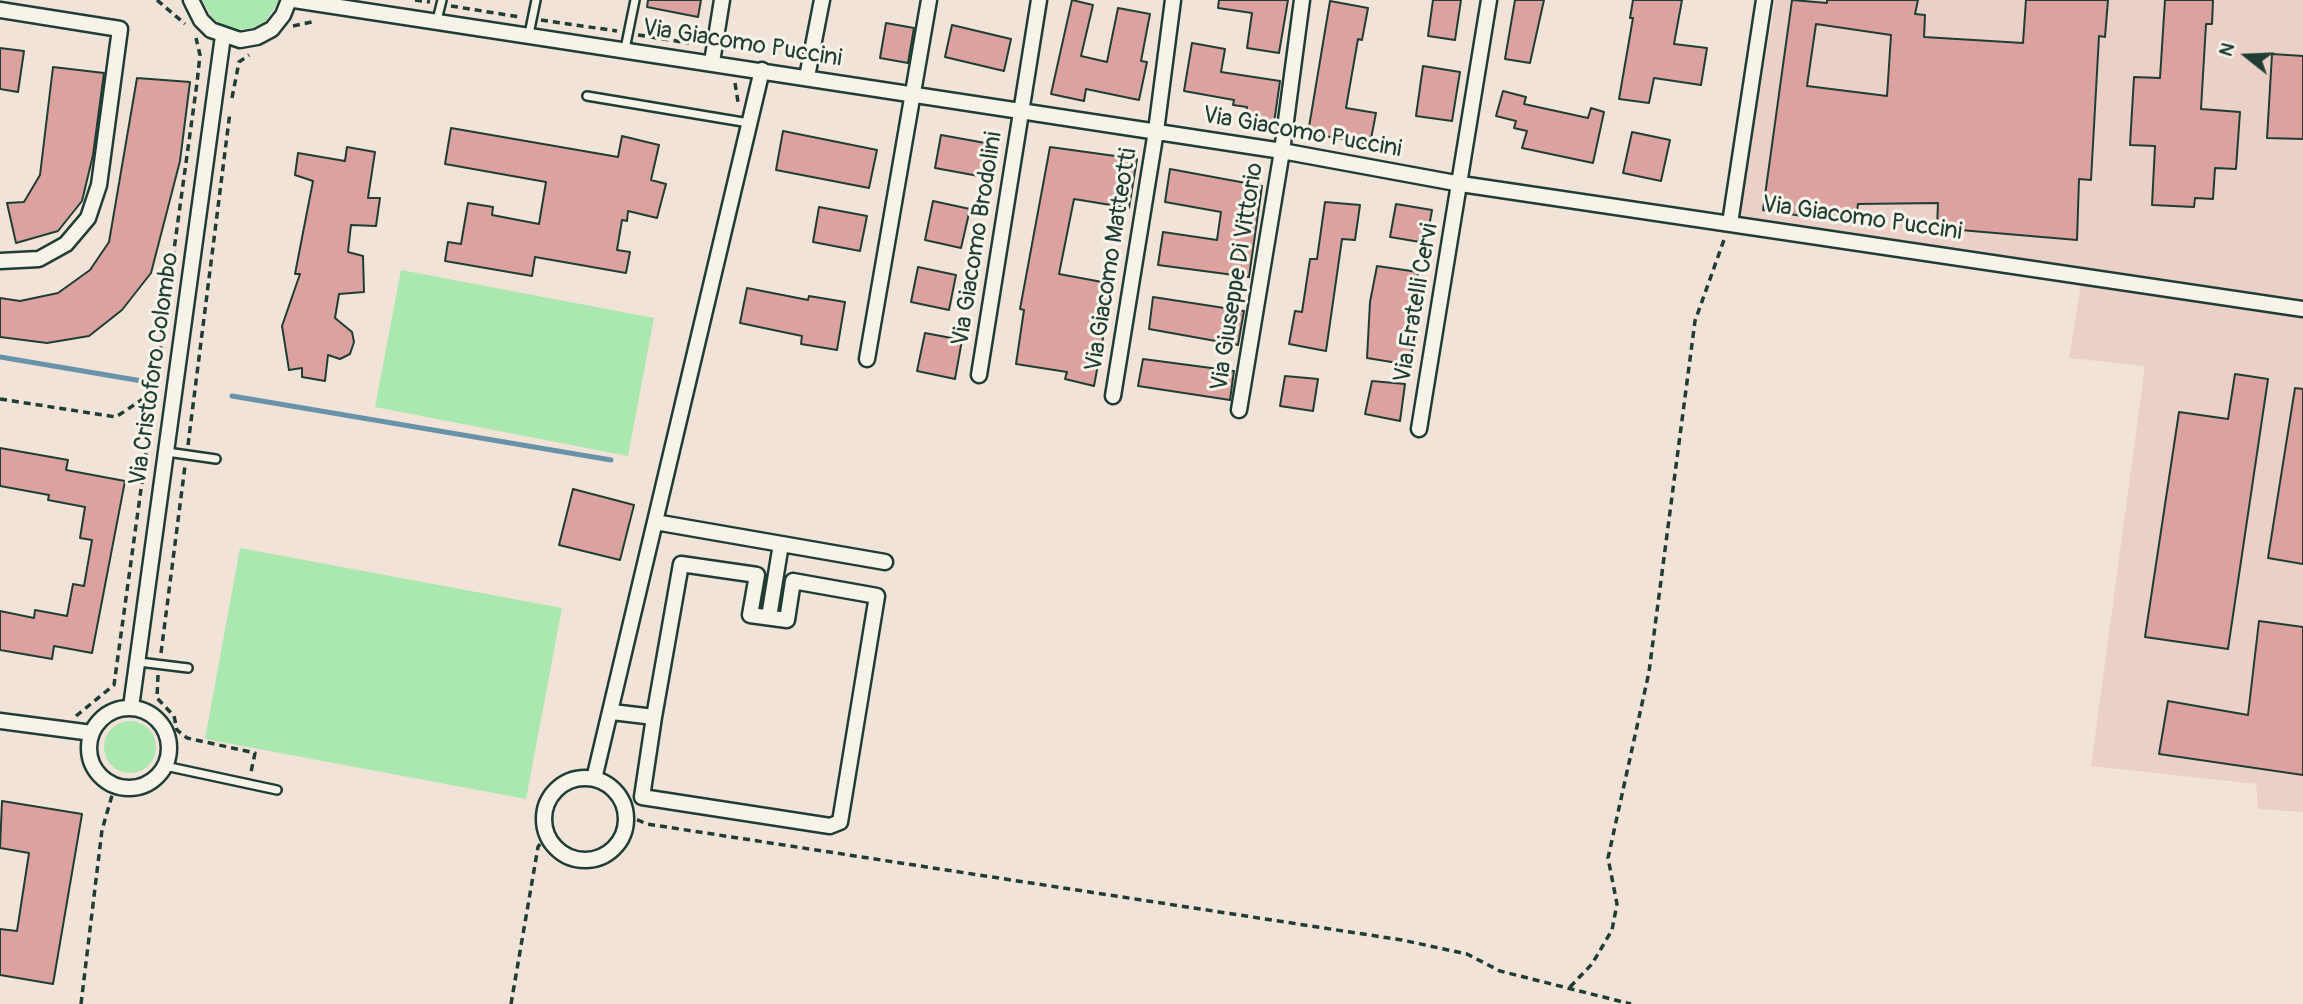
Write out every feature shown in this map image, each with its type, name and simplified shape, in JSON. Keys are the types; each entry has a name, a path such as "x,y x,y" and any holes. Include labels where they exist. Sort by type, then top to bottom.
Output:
{"street":[{"path":"191,0 201,20 223,36 240,40 257,37 272,29 292,0"},
{"name":"Via Giacomo Puccini","path":"292,0 1282,150 1461,184 2303,309"},
{"path":"712,62 722,0"},
{"path":"807,77 822,0"},
{"path":"867,359 929,0"},
{"name":"Via Giacomo Brodolini","path":"979,375 1039,0"},
{"name":"Via Giacomo Matteotti","path":"1113,396 1156,131 1173,0"},
{"name":"Via Giuseppe Di Vittorio","path":"1239,410 1282,150 1302,0"},
{"name":"Via Fratelli Cervi","path":"1419,429 1489,0"},
{"path":"1730,223 1764,0"},
{"path":"0,10 120,29 99,186 88,218 66,244 39,259 0,261"},
{"name":"Via Cristoforo Colombo","path":"131,707 223,36"},
{"path":"594,779 762,70"},
{"path":"655,522 885,562"},
{"path":"769,617 781,544"},
{"path":"681,564 757,575 750,615 786,620 793,581 877,596 840,822 830,826 642,797 654,718 681,564"},
{"path":"131,707 155,717 164,727 168,740 165,766 146,784 132,788 115,785 95,770 90,758 92,733 107,714 131,707"},
{"path":"612,712 654,718"},
{"path":"0,720 92,733"},
{"path":"594,779 616,792 626,815 620,840 612,850 588,861 563,855 546,835 544,810 549,798 569,781 594,779"}],"lane":[{"path":"529,34 536,0"},
{"path":"625,49 637,0 646,1"},
{"path":"437,20 441,2"},
{"path":"587,96 751,118"},
{"path":"167,452 216,459"},
{"path":"139,662 188,668"},
{"path":"165,766 277,790"}],"path":[{"path":"157,0 187,26"},
{"path":"415,0 568,24"},
{"path":"290,27 327,18"},
{"path":"63,715 76,717 114,685 200,55 197,40 192,33"},
{"path":"249,784 255,753 187,738 177,730 174,716 157,698 159,664 232,98 239,62 259,48"},
{"path":"724,81 737,84 738,104 751,118"},
{"path":"1570,987 1592,964 1612,930 1617,904 1608,858 1649,672 1695,321 1730,223"},
{"path":"0,399 116,417 143,399 193,405"},
{"path":"81,1004 102,830 115,785"},
{"path":"626,815 646,824 1402,940 1467,954 1500,971 1631,1004"},
{"path":"511,1004 538,847 546,835"}],"shaded area":[{"path":"1775,0 2303,0 2303,812 2258,809 2256,784 2091,766 2145,366 2069,358 2081,284 1738,228"}],"green space":[{"path":"202,0 280,0 265,22 238,30 224,26 212,18"},
{"path":"401,270 654,318 628,456 375,407"},
{"path":"240,548 562,608 526,799 205,739"},
{"path":"130,721 149,728 156,747 149,766 130,773 111,766 104,747 111,728"}],"building":[{"path":"648,0 701,0 698,17 647,7"},
{"path":"1072,0 1093,5 1081,56 1107,62 1118,8 1150,14 1141,61 1147,62 1139,100 1086,89 1084,101 1051,94"},
{"path":"1219,0 1288,0 1279,53 1247,48 1252,13 1218,8"},
{"path":"1433,0 1461,0 1455,40 1428,36"},
{"path":"1515,0 1544,0 1530,63 1505,59"},
{"path":"1633,0 1682,0 1674,44 1707,48 1701,85 1654,78 1649,103 1619,99 1633,18 1630,18"},
{"path":"1792,0 1827,3 1827,0 1918,0 1915,14 1925,15 1924,37 2023,43 2026,0 2108,0 2105,37 2099,36 2091,180 2079,179 2077,240 1937,228 1938,203 1858,204 1855,224 1763,210","holes":["1816,24 1891,35 1887,96 1807,86"]},
{"path":"2165,0 2213,0 2212,24 2206,24 2201,109 2240,112 2236,169 2215,168 2213,199 2195,198 2194,207 2152,205 2155,146 2130,145 2134,77 2160,78"},
{"path":"1330,1 1368,8 1362,40 1358,39 1346,108 1376,113 1370,144 1308,133"},
{"path":"886,23 914,28 908,63 880,58"},
{"path":"952,25 1011,39 1004,71 945,57"},
{"path":"1192,43 1225,49 1221,72 1280,81 1274,123 1245,119 1247,107 1233,105 1234,100 1184,91"},
{"path":"0,48 24,51 18,92 0,89"},
{"path":"2272,54 2303,56 2303,139 2267,138"},
{"path":"1423,66 1460,72 1452,121 1416,116"},
{"path":"53,67 104,73 93,155 82,201 58,231 16,243 7,203 24,202 40,175"},
{"path":"137,78 190,82 180,161 151,273 122,310 89,336 47,343 0,337 0,298 20,301 58,293 90,270 109,242"},
{"path":"1503,91 1526,97 1524,104 1588,118 1591,108 1604,112 1593,163 1522,148 1527,131 1514,128 1516,121 1496,116"},
{"path":"451,128 618,157 622,136 659,145 651,180 666,184 657,218 628,211 627,221 622,220 617,250 630,252 626,273 535,257 532,276 445,261 448,242 461,244 468,203 493,207 492,215 539,224 546,182 445,164"},
{"path":"783,131 877,150 869,188 776,170"},
{"path":"1632,132 1670,140 1661,181 1623,173"},
{"path":"941,135 991,144 984,177 935,168"},
{"path":"347,147 375,152 368,198 380,198 376,226 351,225 348,252 363,256 364,292 339,294 335,318 352,332 354,342 350,354 340,359 328,355 325,381 302,377 302,368 289,370 282,326 300,274 295,274 313,181 295,175 298,153 345,161"},
{"path":"1050,147 1137,159 1129,208 1074,199 1059,274 1113,284 1094,386 1065,379 1067,372 1016,364 1024,310 1020,309"},
{"path":"1170,169 1262,186 1249,277 1158,265 1163,232 1217,240 1221,212 1165,202"},
{"path":"933,201 970,209 961,248 925,240"},
{"path":"1325,202 1360,205 1355,240 1342,239 1326,351 1289,344 1295,311 1302,312 1310,259 1317,259"},
{"path":"1396,204 1432,210 1426,243 1390,237"},
{"path":"819,207 867,216 860,251 813,242"},
{"path":"1377,266 1418,272 1410,331 1415,332 1410,365 1367,358 1370,302"},
{"path":"918,267 956,275 949,310 911,302"},
{"path":"747,288 808,300 809,296 845,302 837,350 801,344 802,336 740,323"},
{"path":"1153,297 1244,311 1238,345 1149,329"},
{"path":"925,333 962,340 955,379 917,371"},
{"path":"1143,359 1234,371 1230,400 1138,386"},
{"path":"2235,374 2268,379 2228,649 2145,637 2179,412 2228,419"},
{"path":"1285,376 1318,379 1313,411 1280,406"},
{"path":"1372,381 1405,384 1400,421 1365,414"},
{"path":"2295,388 2303,389 2303,564 2268,558"},
{"path":"0,448 68,460 66,470 125,481 92,653 54,646 52,659 0,650 0,611 34,618 35,610 67,616 73,584 84,586 92,540 80,538 85,507 48,500 49,495 0,486"},
{"path":"573,489 634,505 620,560 559,545"},
{"path":"2259,621 2303,627 2303,775 2159,754 2168,701 2248,715"},
{"path":"2,801 82,814 53,984 0,975 0,929 17,931 29,853 0,848"}],"waterway":[{"path":"0,357 148,382"},
{"path":"232,396 611,460"}]}
